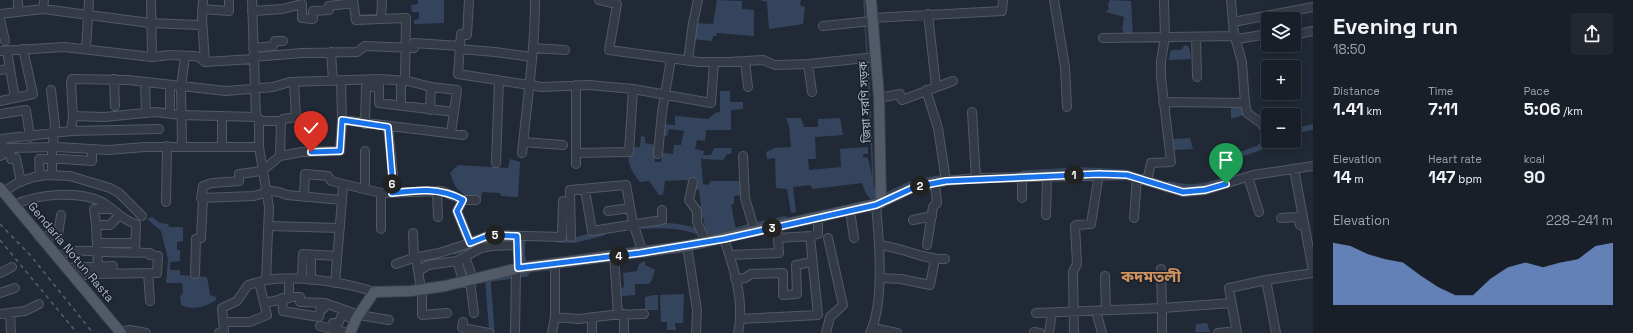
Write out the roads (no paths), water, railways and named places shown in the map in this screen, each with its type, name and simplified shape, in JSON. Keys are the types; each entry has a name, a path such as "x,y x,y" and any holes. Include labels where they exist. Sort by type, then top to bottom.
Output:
{"main road":[{"name":"জিয়া সরণি সড়ক","path":"871,0 879,98 879,203"},
{"name":"Gendaria Notun Rasta","path":"2,190 39,237 121,332"},
{"path":"349,333 374,292 421,289 518,271 533,266 643,253 687,246 704,238 724,239 850,211 879,203"}],"street":[{"path":"18,0 18,11"},
{"path":"43,9 44,0"},
{"path":"86,49 89,0"},
{"path":"151,0 150,23 152,56"},
{"path":"203,0 202,27 205,62"},
{"path":"202,9 229,11 230,0"},
{"path":"223,322 241,323 258,320 267,315 264,303 262,281 269,226 266,192 259,147 258,120 256,117 252,0"},
{"path":"381,19 382,0"},
{"path":"469,0 467,34 461,34 458,74 542,87 589,85 633,89 665,96 711,103 714,62"},
{"path":"522,153 526,110 531,85 536,0"},
{"path":"599,0 617,4 608,50 688,61 714,62 763,60 775,65 808,64 876,57"},
{"path":"688,61 693,23 698,0"},
{"path":"823,26 872,19 928,14 1002,11 1003,0"},
{"path":"1054,0 1065,67 1067,107"},
{"path":"1147,180 1151,163 1170,162 1163,102 1161,61 1165,37 1164,0"},
{"path":"1231,0 1233,22 1242,62 1247,113 1261,122"},
{"path":"252,11 283,9 302,2 302,18 313,19 313,11 329,10 329,6 353,1 356,20 406,18 406,47 401,105"},
{"path":"1233,22 1313,7"},
{"path":"0,14 43,9 150,23 199,25 202,27"},
{"path":"928,14 936,86"},
{"path":"0,22 5,41"},
{"path":"1301,34 1313,31"},
{"path":"1102,38 1236,37 1261,35"},
{"path":"1196,37 1197,77"},
{"path":"253,48 273,46 275,41 283,39 285,54"},
{"path":"15,98 10,69 4,51 64,47 152,56 199,57 205,62 285,54 357,52 365,46 414,48 414,43 532,57"},
{"path":"533,48 565,50"},
{"path":"0,101 33,94 23,49"},
{"path":"195,274 196,239 201,238 203,198 201,198 201,191 203,186 207,184 239,181 239,174 262,171 280,156 302,152 340,151 342,120 337,81 331,52"},
{"path":"182,147 181,87 186,56"},
{"path":"658,154 662,112 671,59"},
{"path":"745,61 748,87"},
{"path":"808,64 812,92"},
{"path":"0,70 10,69"},
{"path":"71,131 73,116 72,79 114,79 226,91 255,87 273,87 294,82 337,81 379,83 403,81 431,87 457,90 451,133"},
{"path":"114,79 115,106"},
{"path":"496,163 499,80"},
{"path":"879,98 900,94 902,100 953,80"},
{"path":"145,82 146,113"},
{"path":"73,116 104,117 146,113 170,113 181,115 256,117 262,121 281,121 283,118 296,117 294,82"},
{"path":"379,83 379,103 454,112"},
{"path":"365,124 366,87 379,83"},
{"path":"170,85 170,113"},
{"path":"576,85 576,164"},
{"path":"430,110 431,87"},
{"path":"576,153 629,152 633,89"},
{"path":"52,90 55,133 52,147 52,175"},
{"path":"926,90 938,128 946,181"},
{"path":"1163,102 1245,102"},
{"path":"0,114 26,110 30,137"},
{"path":"972,112 976,178"},
{"path":"222,116 222,147"},
{"path":"342,120 388,127 464,135"},
{"path":"280,156 281,121"},
{"path":"388,127 392,193"},
{"path":"0,156 4,154 1,139 30,137 37,134 71,131 159,129"},
{"path":"523,142 563,145"},
{"path":"21,182 16,158 11,159 10,148 52,147 92,150 167,146 259,147"},
{"path":"166,202 167,146"},
{"path":"40,176 39,159 92,162 92,150"},
{"path":"365,151 365,189"},
{"path":"743,156 745,198 755,231"},
{"path":"896,333 872,331 880,278 879,203 915,187 935,182 976,178 1022,178 1099,174 1127,175 1183,192 1205,190 1248,176 1313,166"},
{"path":"1294,169 1311,272"},
{"path":"304,197 304,174 328,176 331,181 381,192 437,191 455,195 463,200 476,200"},
{"path":"1074,333 1073,272 1077,264 1075,226 1091,224 1099,174"},
{"path":"2,190 40,176 70,176 110,188 124,198 142,216"},
{"path":"1248,176 1259,212"},
{"path":"1046,214 1047,177"},
{"path":"1022,178 1022,198"},
{"path":"1134,218 1137,178"},
{"path":"693,182 689,200 697,211 697,222 704,238"},
{"path":"927,245 934,206 938,203 935,182"},
{"path":"336,283 343,184"},
{"path":"571,237 570,190 585,190 626,185 634,226 643,253"},
{"path":"585,190 592,231 634,226 662,220 662,210"},
{"path":"437,191 438,217"},
{"path":"203,198 254,196 266,192 279,192 287,195 342,200"},
{"path":"381,192 381,229"},
{"path":"14,205 32,198 61,195 93,199 102,202 119,216 136,224 135,253"},
{"path":"463,200 457,211 470,243"},
{"path":"419,271 428,265 457,261 481,248 517,241 562,237 563,201"},
{"path":"608,211 630,208"},
{"path":"98,267 94,209 111,209"},
{"path":"850,211 854,238"},
{"path":"39,237 58,235 61,215"},
{"path":"96,225 110,225 119,216"},
{"path":"913,220 932,216"},
{"path":"1281,218 1298,217 1311,272"},
{"path":"779,238 818,234 818,218"},
{"path":"269,226 340,228"},
{"path":"730,255 779,253 777,227"},
{"path":"413,233 415,257 419,271 421,289 422,315 447,313"},
{"path":"396,264 415,257 439,253 490,235 517,241"},
{"path":"740,319 818,315 810,236"},
{"path":"826,333 830,317 844,305 828,238"},
{"path":"724,239 730,255 739,298 740,319 738,333"},
{"path":"515,333 518,271 517,241"},
{"path":"56,257 75,250 135,243"},
{"path":"879,245 904,250 935,259 945,258"},
{"path":"687,246 697,310 696,333"},
{"path":"74,277 90,274 157,273 158,256 150,255 150,253 135,253 97,247"},
{"path":"302,274 302,254 337,256"},
{"path":"311,255 311,280"},
{"path":"614,256 624,333"},
{"path":"465,257 474,313"},
{"path":"880,278 901,279 930,285 935,259"},
{"path":"457,261 468,280"},
{"path":"735,279 745,278 751,274 783,273 783,295 797,294 796,265 812,262"},
{"path":"552,333 555,317 555,264"},
{"path":"66,268 113,266"},
{"path":"0,273 12,267"},
{"path":"1161,269 1162,333"},
{"path":"1218,333 1237,332 1229,288 1311,272"},
{"path":"148,273 150,301"},
{"path":"1105,276 1106,310"},
{"path":"219,333 224,331 222,308 237,301 248,285 262,281 279,278 311,280 336,283 374,292"},
{"path":"289,279 283,310 318,317 321,307 324,308 325,303"},
{"path":"1266,280 1276,333"},
{"path":"0,293 15,288"},
{"path":"264,303 286,297 300,296 300,302 325,303 358,317"},
{"path":"1036,313 1074,313 1231,303"},
{"path":"0,314 25,311 39,304"},
{"path":"1096,311 1102,333"},
{"path":"10,313 11,333"},
{"path":"1049,333 1052,313"},
{"path":"555,317 579,319 621,314 644,314"},
{"path":"326,329 333,323 338,324 342,315 389,320"},
{"path":"592,317 592,333"},
{"path":"463,322 462,328 489,333"},
{"path":"326,329 349,333"},
{"path":"121,332 130,330 146,333"}],"water":[{"path":"418,0 444,0 444,23 414,24 414,20 419,19 419,12 412,12 411,5 418,4"},
{"path":"717,0 742,1 742,9 754,10 754,36 717,33 716,36 713,36 712,41 692,39 695,23 713,24"},
{"path":"760,0 801,0 800,5 805,7 803,24 769,29 767,2"},
{"path":"1110,0 1131,1 1133,35 1124,34 1122,28 1124,17 1106,12 1109,9 1108,4"},
{"path":"1185,45 1189,47 1191,59 1169,60 1170,52 1172,50 1181,50"},
{"path":"720,91 730,91 730,102 743,102 743,109 731,110 731,130 706,130 705,141 697,140 695,149 704,151 703,155 711,155 714,148 732,148 731,154 727,154 723,160 701,159 703,184 708,185 711,181 742,181 742,195 734,196 734,204 731,205 736,229 712,235 706,233 703,218 700,218 697,207 701,206 699,190 694,189 691,182 686,180 665,181 663,195 659,195 649,181 640,182 630,166 629,152 631,147 640,147 641,136 645,137 645,143 655,145 655,162 661,162 663,153 673,154 674,145 681,145 684,131 669,129 667,136 661,135 663,124 675,125 675,116 708,119 715,113 720,112"},
{"path":"1242,103 1243,115 1231,119 1231,104"},
{"path":"786,118 801,118 804,127 818,127 818,119 840,118 843,135 815,137 816,159 808,159 809,170 841,167 840,149 868,147 868,154 863,154 863,157 868,158 877,198 871,199 866,194 862,183 813,189 810,185 793,187 796,212 791,213 787,189 776,188 775,158 767,159 766,152 775,148 791,147 789,126"},
{"path":"1190,138 1193,149 1174,150 1173,139"},
{"path":"510,159 520,162 518,197 501,196 500,193 482,192 481,199 471,200 456,188 450,173 458,165 508,168"},
{"path":"152,217 160,223 168,224 169,227 183,227 183,241 177,242 177,250 180,250 180,261 170,262 170,270 180,270 180,275 207,277 210,295 216,297 216,300 207,305 194,308 181,305 180,296 183,293 182,283 166,283 168,259 161,231 147,219"},
{"path":"645,261 645,265 655,270 652,280 649,284 635,284 635,295 621,296 621,288 624,287 623,273 637,271 639,264"},
{"path":"684,294 683,323 675,323 676,330 667,330 667,322 661,322 660,295"},
{"path":"658,295 658,310 645,310 645,297"},
{"path":"1207,323 1210,332 1195,332 1196,324"}],"waterway":[{"path":"864,0 865,19"},
{"path":"865,24 867,55"},
{"path":"868,60 873,180"},
{"path":"1301,130 1313,127"},
{"path":"1169,184 1193,187 1208,185 1230,177 1230,158 1259,148 1261,146"},
{"path":"1023,173 1081,170 1124,172"},
{"path":"879,199 908,185 946,177"},
{"path":"731,232 750,226 785,219"},
{"path":"643,226 681,227 703,234"},
{"path":"559,240 575,240 603,233"},
{"path":"455,252 489,240 508,239"},
{"path":"492,333 488,282 490,279 526,274 522,253 523,239"}],"railway":[{"path":"0,224 31,256 93,333"},
{"path":"0,240 77,333"}],"district":[{"name":"কদমতলী","path":"1151,276"}]}
